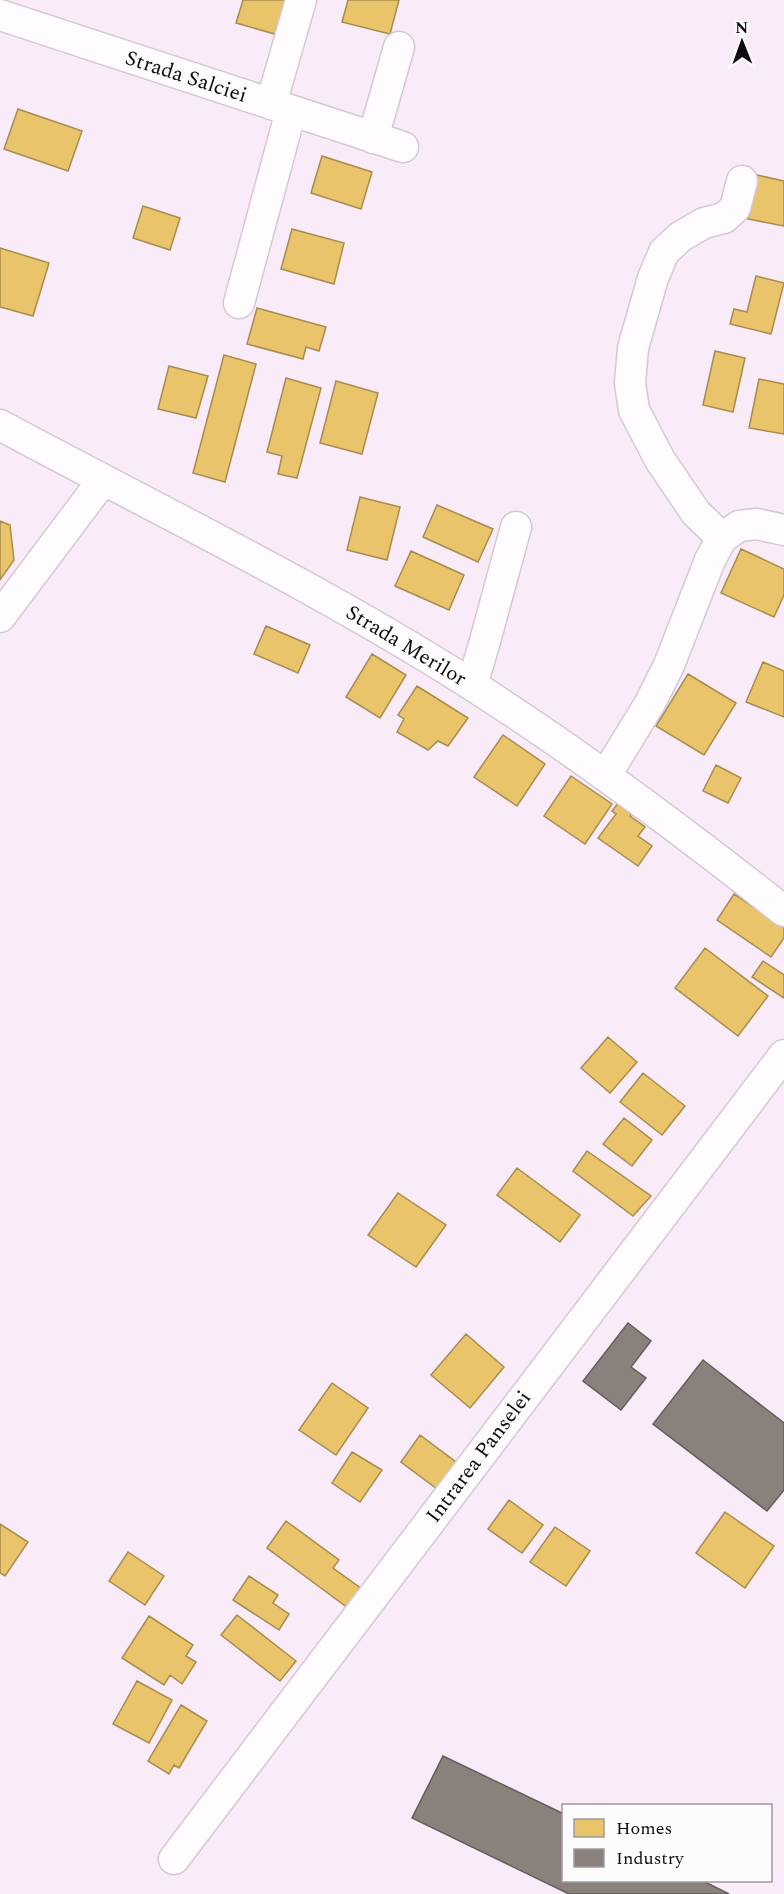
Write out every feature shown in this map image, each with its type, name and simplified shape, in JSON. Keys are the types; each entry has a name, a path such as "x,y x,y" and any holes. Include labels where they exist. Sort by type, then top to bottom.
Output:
{"street":[{"path":"239,303 281,108 301,0"},
{"name":"Strada Salciei","path":"0,15 403,147"},
{"path":"373,138 399,47"},
{"path":"722,538 696,513 660,460 634,410 630,383 633,348 653,278 664,252 680,237 704,223 724,218 735,208 742,181"},
{"name":"Strada Merilor","path":"0,425 279,572 472,685 606,775 784,911"},
{"path":"0,616 103,480"},
{"path":"606,775 644,713 669,665 710,560 722,538 739,526 757,524 784,530"},
{"path":"472,685 516,527"},
{"name":"Intrarea Panselei","path":"174,1859 784,1055"}],"building: Homes":[{"path":"243,0 289,0 278,35 236,23"},
{"path":"348,0 399,0 390,34 342,22"},
{"path":"18,109 82,131 68,171 4,149"},
{"path":"322,156 372,172 361,209 311,193"},
{"path":"757,175 784,181 784,226 748,219"},
{"path":"143,206 180,218 170,250 133,238"},
{"path":"292,229 344,243 334,284 281,269"},
{"path":"0,248 49,263 33,316 0,307"},
{"path":"756,276 784,283 771,334 730,324 734,309 747,312"},
{"path":"257,308 326,327 319,351 306,347 303,359 247,344"},
{"path":"715,351 745,358 733,412 703,405"},
{"path":"224,355 256,364 225,482 193,473"},
{"path":"169,366 208,376 196,418 158,409"},
{"path":"286,378 321,388 297,478 278,474 282,456 267,452"},
{"path":"759,379 784,384 784,434 749,428"},
{"path":"336,381 378,393 362,454 320,443"},
{"path":"360,497 400,507 387,560 347,550"},
{"path":"437,505 493,529 478,562 423,537"},
{"path":"0,521 10,525 14,560 0,580"},
{"path":"741,549 784,569 784,595 774,617 721,593"},
{"path":"411,551 464,575 449,610 395,586"},
{"path":"266,626 310,645 298,673 254,654"},
{"path":"372,654 406,675 380,718 346,697"},
{"path":"763,662 784,671 784,717 746,702"},
{"path":"688,674 736,703 704,755 656,726"},
{"path":"417,686 468,718 448,746 438,741 428,750 397,732 404,719 398,715"},
{"path":"503,735 545,764 517,806 474,777"},
{"path":"716,765 741,778 728,803 703,791"},
{"path":"571,776 612,804 585,844 544,816"},
{"path":"622,798 636,808 630,816 645,827 638,836 652,846 638,866 598,838 616,814 612,811"},
{"path":"734,894 784,927 784,938 771,957 717,920"},
{"path":"705,948 768,996 738,1036 675,988"},
{"path":"763,961 784,975 784,998 752,977"},
{"path":"608,1037 637,1062 610,1093 581,1068"},
{"path":"643,1073 685,1106 662,1135 620,1102"},
{"path":"624,1118 652,1140 632,1166 603,1144"},
{"path":"587,1151 651,1196 633,1216 573,1171"},
{"path":"517,1168 580,1215 560,1242 497,1195"},
{"path":"398,1193 446,1225 416,1267 368,1235"},
{"path":"466,1334 504,1367 470,1408 431,1375"},
{"path":"332,1383 368,1408 336,1455 299,1430"},
{"path":"420,1435 456,1462 437,1489 401,1462"},
{"path":"352,1452 382,1470 360,1502 332,1483"},
{"path":"509,1500 543,1525 522,1553 488,1529"},
{"path":"725,1512 774,1546 745,1588 696,1553"},
{"path":"286,1521 339,1560 333,1568 362,1589 348,1608 267,1548"},
{"path":"0,1524 28,1542 5,1576 0,1573"},
{"path":"555,1527 590,1551 566,1586 530,1562"},
{"path":"128,1552 164,1576 145,1605 109,1581"},
{"path":"249,1576 278,1595 273,1603 289,1614 279,1630 233,1600"},
{"path":"237,1615 296,1661 280,1681 221,1635"},
{"path":"149,1616 193,1645 186,1656 196,1662 182,1684 170,1675 164,1685 122,1658"},
{"path":"137,1681 172,1700 149,1743 113,1724"},
{"path":"181,1705 207,1721 179,1768 174,1765 169,1774 148,1761"}],"building: Industry":[{"path":"628,1323 651,1341 631,1367 646,1378 621,1410 583,1381"},
{"path":"703,1360 784,1423 784,1490 767,1511 653,1424"},
{"path":"443,1756 562,1813 562,1882 705,1882 729,1894 569,1894 412,1818"}]}
